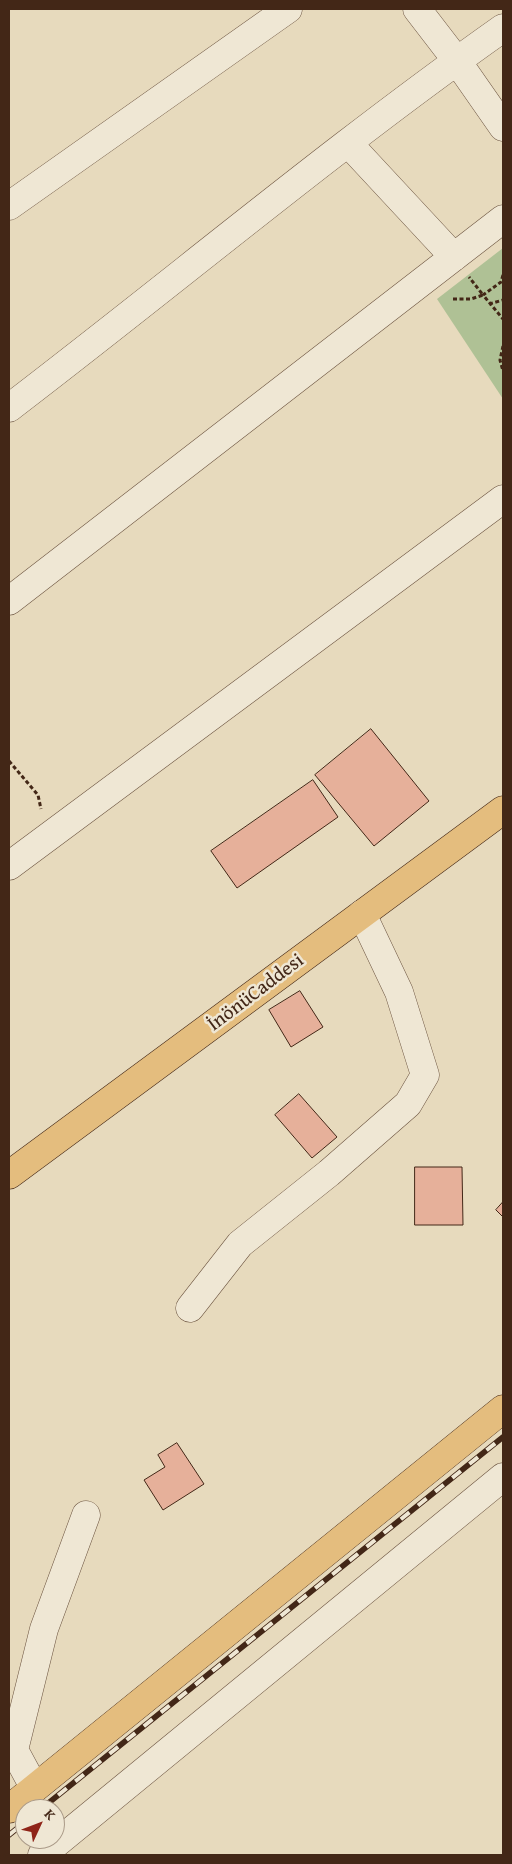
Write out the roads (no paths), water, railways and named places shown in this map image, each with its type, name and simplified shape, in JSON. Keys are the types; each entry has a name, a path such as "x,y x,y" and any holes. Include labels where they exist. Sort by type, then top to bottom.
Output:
{"main road":[{"name":"İnönüCaddesi","path":"9,1175 503,810"},
{"path":"9,1808 503,1409"}],"street":[{"path":"9,206 288,9"},
{"path":"417,9 503,126"},
{"path":"9,408 102,337 348,142 503,28"},
{"path":"348,142 454,257"},
{"path":"9,601 503,220"},
{"path":"9,866 503,499"},
{"path":"190,1308 240,1244 329,1173 408,1104 425,1076 399,992 362,914"},
{"path":"42,1855 503,1477"},
{"path":"34,1788 14,1750 44,1629 86,1514"}],"railway":[{"path":"53,1799 503,1437"},
{"path":"9,1835 15,1830"}]}
